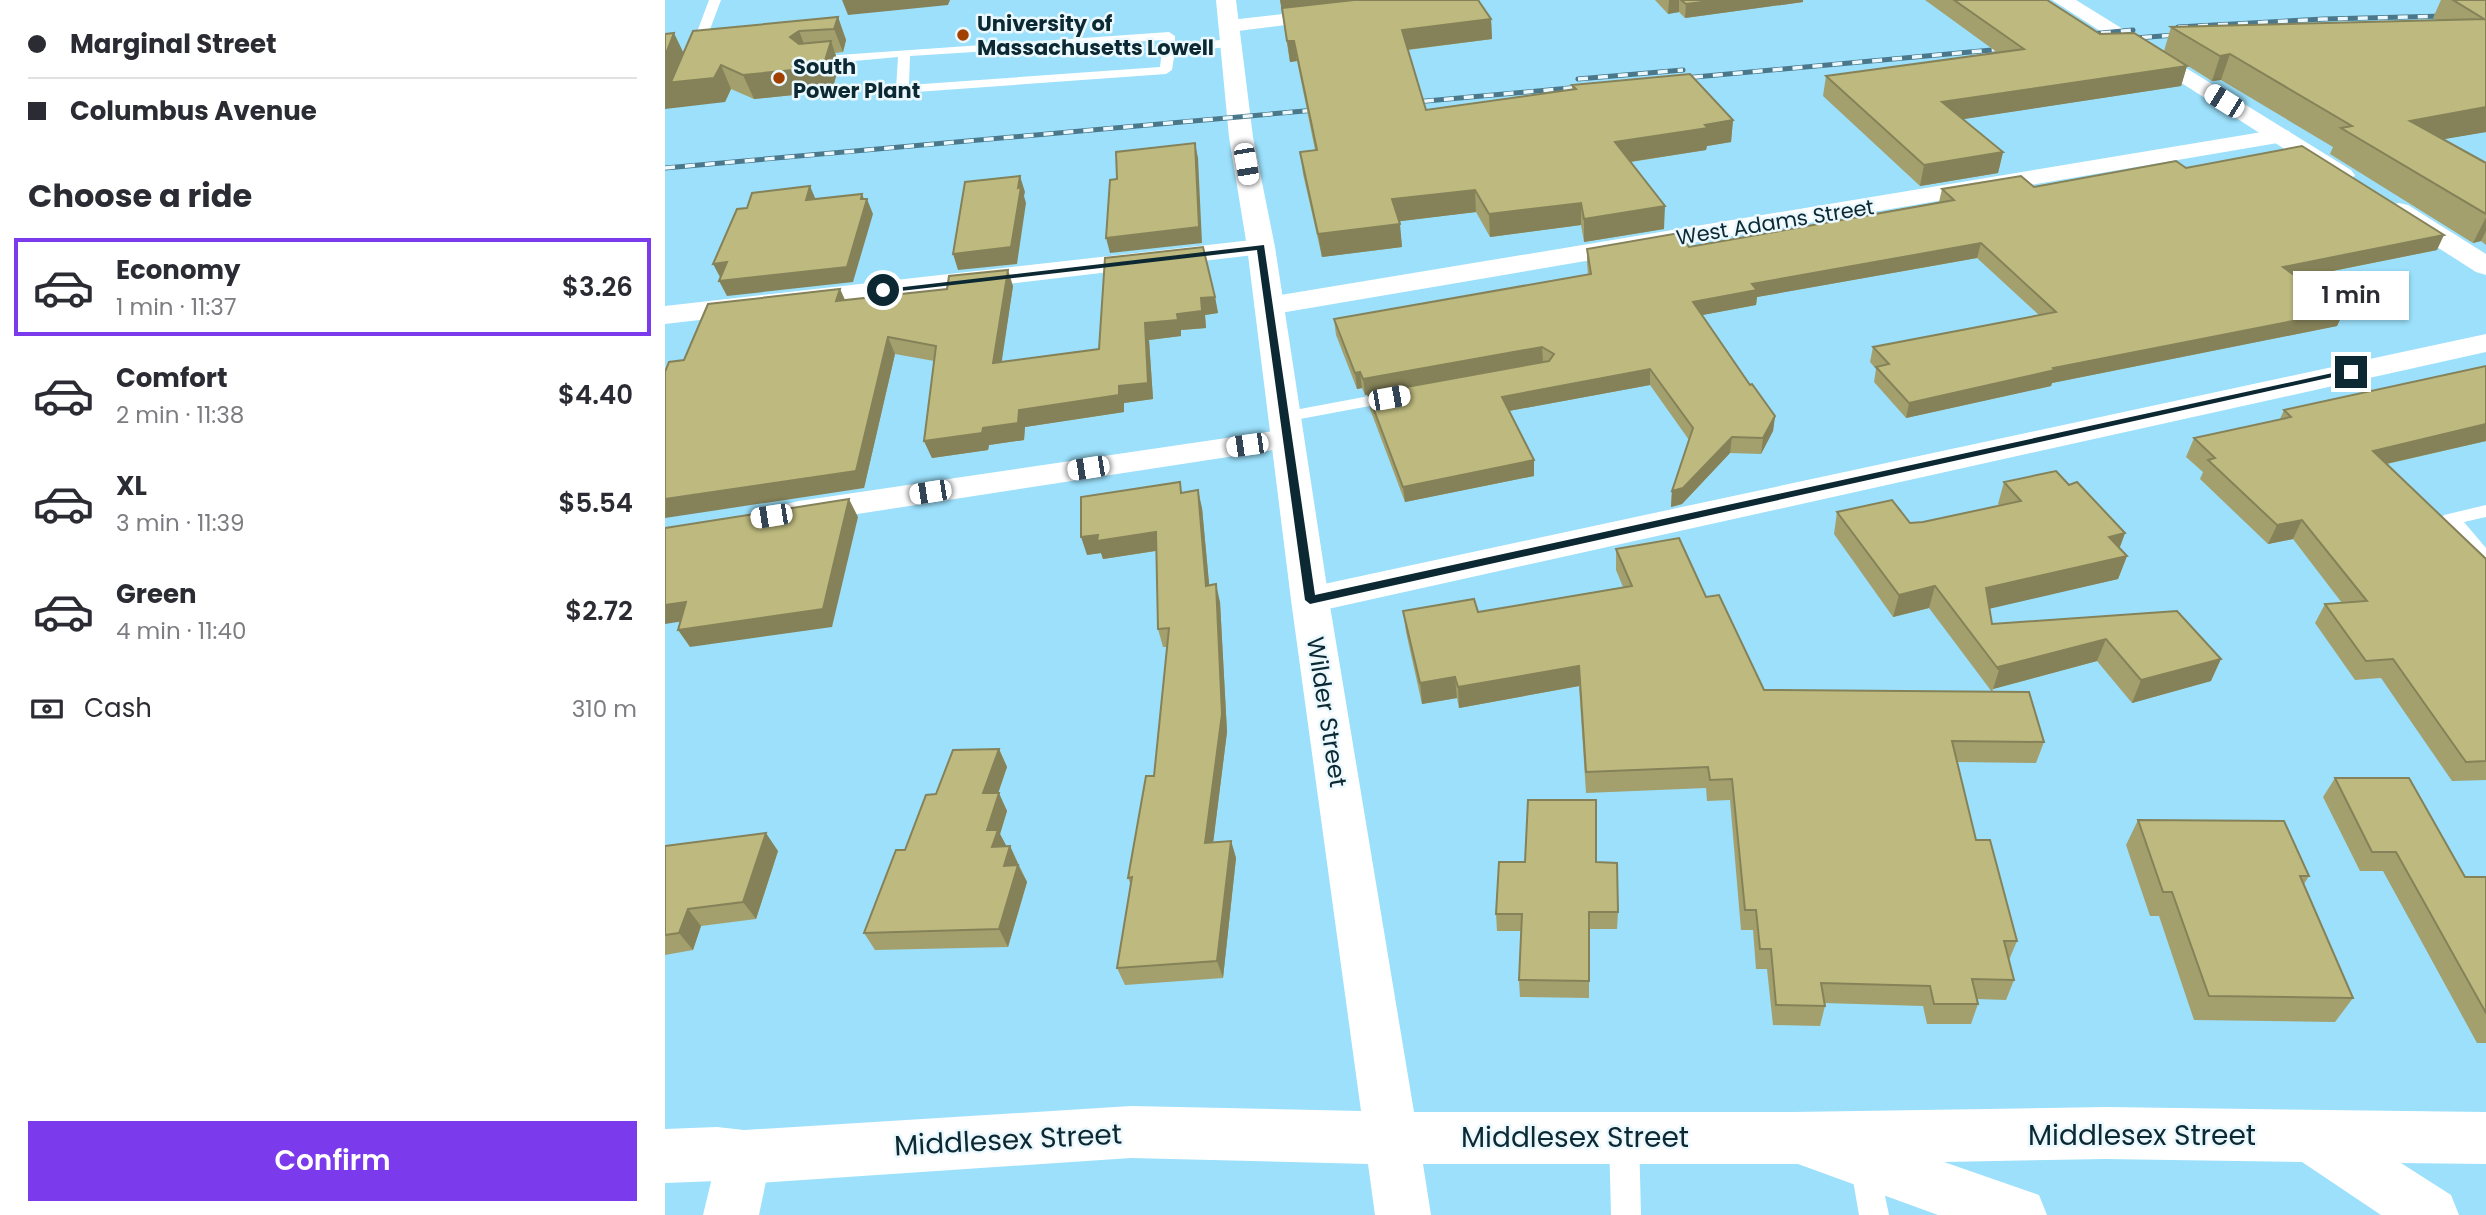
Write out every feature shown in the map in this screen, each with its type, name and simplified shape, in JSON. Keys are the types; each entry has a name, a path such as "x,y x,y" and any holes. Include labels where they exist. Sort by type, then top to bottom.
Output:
{"street":[{"name":"Wilder Street","path":"1226,0 1241,137 1261,247 1310,600 1403,1215"},
{"path":"2062,0 2360,187"},
{"path":"1231,35 1358,11"},
{"name":"West Adams Street","path":"1269,306 2280,136"},
{"path":"2383,201 2486,266"},
{"path":"665,315 1261,247"},
{"path":"1310,600 2486,343"},
{"path":"773,516 1286,428"},
{"name":"Middlesex Street","path":"665,1156 717,1154 744,1157 1131,1132 1392,1138 1793,1138 2105,1133 2486,1138"},
{"path":"2310,1136 2431,1215"},
{"path":"1793,1138 2019,1215"},
{"path":"731,1215 744,1157"}],"lane":[{"path":"687,72 715,0"},
{"path":"1169,48 1231,35"},
{"path":"808,61 904,53 1168,36 1169,48 1166,70 902,89 904,53"},
{"path":"1286,428 1409,394"},
{"path":"2486,511 2451,519 2486,561"},
{"path":"1623,1137 1626,1215"},
{"path":"1865,1163 1874,1215"}],"building":[{"path":"1354,0 1478,0 1491,19 1402,30 1426,110 1576,89 1572,85 1690,74 1733,120 1705,125 1708,128 1615,142 1665,206 1584,219 1581,203 1489,214 1475,190 1392,199 1400,224 1318,234 1300,152 1317,150 1294,41 1287,41 1282,8"},
{"path":"1681,0 1718,0 1686,4"},
{"path":"1954,0 2047,0 2100,34 2134,33 2187,66 1942,102 2003,152 1924,165 1826,76 2024,49"},
{"path":"2453,0 2486,0 2486,107 2410,121 2486,163 2486,214 2341,128 2352,126 2230,54 2220,56 2171,27 2484,19"},
{"path":"838,17 834,29 799,31 790,37 799,44 831,41 823,67 743,75 721,65 714,78 665,83 671,82 693,31"},
{"path":"674,33 665,56 665,34"},
{"path":"1195,143 1199,227 1106,238 1110,180 1117,179 1116,152"},
{"path":"2302,146 2444,235 2283,267 2344,311 2053,368 2055,370 1909,403 1876,367 1889,364 1873,347 2056,312 1981,243 1752,284 1757,290 1693,302 1750,385 1752,384 1775,416 1763,438 1732,437 1683,488 1672,491 1693,428 1650,369 1502,397 1534,460 1403,487 1368,394 1549,361 1554,354 1542,347 1363,379 1360,372 1355,373 1334,319 1591,274 1587,249 1679,233 1689,247 1954,200 1942,189 2021,176 2034,187 2176,161 2186,168"},
{"path":"1020,176 1018,188 1021,187 1011,247 953,254 965,182"},
{"path":"810,186 806,200 862,194 861,199 867,199 847,267 719,281 727,262 713,264 737,209 747,208 752,193"},
{"path":"1203,247 1215,297 1201,298 1202,311 1177,314 1178,320 1145,323 1148,383 1119,386 1119,395 1019,410 1018,423 983,428 982,433 924,441 936,346 888,337 856,471 665,499 665,372 669,362 684,360 708,304 840,289 836,301 947,289 949,276 1008,270 993,363 1099,349 1105,258"},
{"path":"2486,366 2486,424 2373,451 2486,559 2486,761 2466,762 2393,659 2366,661 2325,604 2367,601 2302,520 2277,525 2208,460 2215,458 2194,438 2291,417 2284,410"},
{"path":"2056,471 2069,485 2077,482 2125,533 2109,537 2127,556 1986,588 1992,624 2177,611 2221,659 2141,680 2106,639 1998,667 1999,670 1935,586 1899,595 1837,512 1892,500 1910,523 1923,522 2021,501 2004,482"},
{"path":"1180,482 1181,493 1198,490 1206,586 1216,584 1222,714 1205,843 1231,841 1217,961 1117,968 1132,877 1128,878 1146,776 1154,776 1169,628 1158,629 1156,532 1097,541 1098,535 1081,537 1081,497"},
{"path":"849,499 823,609 678,630 686,602 665,605 665,528"},
{"path":"1679,538 1706,597 1719,595 1764,690 2029,692 2044,742 1952,741 1976,840 1990,840 2017,941 2004,941 2014,980 1972,979 1978,1004 1934,1004 1930,986 1821,983 1825,1006 1776,1005 1771,949 1760,949 1756,910 1745,910 1732,779 1710,780 1708,767 1586,772 1579,666 1458,687 1455,677 1420,683 1403,611 1474,599 1478,612 1632,586 1616,549"},
{"path":"999,749 983,793 999,793 987,830 998,830 992,847 1010,846 1004,866 1018,865 999,929 864,933 896,850 905,850 926,795 936,794 953,750"},
{"path":"2335,778 2409,778 2465,877 2486,877 2486,1013 2396,852 2372,852"},
{"path":"1528,800 1596,800 1596,862 1617,863 1618,912 1589,912 1589,981 1519,980 1522,914 1496,914 1499,862 1525,862"},
{"path":"2138,820 2284,821 2309,876 2300,876 2353,998 2209,996 2172,892 2163,892"},
{"path":"766,833 743,902 688,909 679,933 665,935 665,846"}],"railway":[{"path":"2178,27 2324,19 2486,15"},
{"path":"2081,35 2133,30"},
{"path":"2122,39 2189,34"},
{"path":"1673,79 2014,48"},
{"path":"1578,79 1683,70"},
{"path":"1404,103 1592,86"},
{"path":"665,168 1327,109"}],"place":[{"name":"University of Massachusetts Lowell","path":"963,35"},
{"name":"South Power Plant","path":"779,78"}],"route":[{"path":"883,290 1261,247 1310,600 2351,372"}]}
